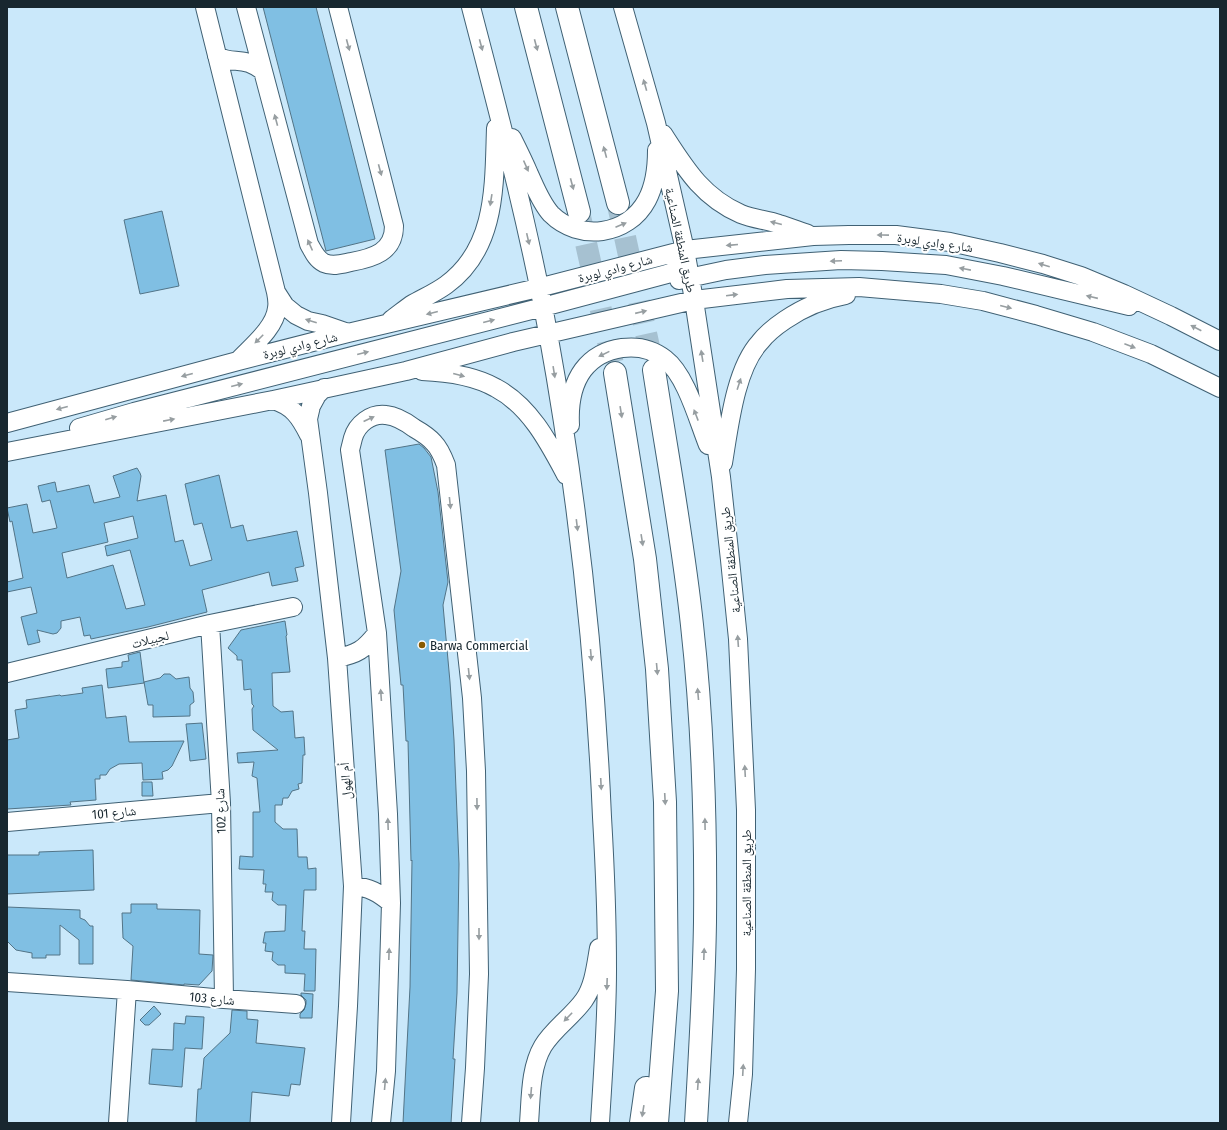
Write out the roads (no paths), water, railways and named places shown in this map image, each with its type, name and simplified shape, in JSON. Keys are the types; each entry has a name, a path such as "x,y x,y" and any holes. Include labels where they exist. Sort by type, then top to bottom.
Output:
{"highway":[{"path":"526,7 579,212"},
{"path":"567,7 618,203"},
{"path":"654,370 683,553 692,626 699,712 705,820 705,924 696,1123"},
{"path":"615,373 645,559 657,669 665,802 666,991 657,1123"},
{"path":"641,1123 650,1059 666,991"}],"street":[{"path":"205,7 276,292 277,307 274,320 266,332 238,361"},
{"path":"246,7 309,244 317,258 324,263 340,265 379,254 386,248 391,240 394,232 394,226 338,7"},
{"path":"471,7 497,105 543,307 572,487 590,634 600,759 606,903 606,1022 600,1123"},
{"name":"طريق المنطقة الصناعية","path":"623,7 656,123 690,277 721,477 738,639 746,810 746,969 743,1074 738,1123"},
{"path":"217,56 228,61 248,63 263,71"},
{"path":"497,105 542,202 550,213 560,222 576,230 590,232 605,231 628,222 639,212 647,201 653,188 656,168 656,123"},
{"path":"383,325 447,284 474,256 483,237 489,216 492,195 497,105"},
{"path":"656,123 686,170 698,184 719,202 742,214 813,236"},
{"name":"شارع وادي لوبرة","path":"7,423 238,361 538,288 685,250 813,236 896,235 950,242 1043,264 1081,276 1124,294 1220,341"},
{"path":"7,451 134,412 672,273 680,267 683,262 685,250"},
{"path":"548,334 551,318 559,311 690,277 726,270 765,265 841,260 939,265 1003,276 1171,316"},
{"path":"7,451 273,400 406,371 548,334 694,300 787,289 859,287 941,294 983,301 1093,332 1151,354 1220,388"},
{"path":"721,477 736,393 748,361 759,342 776,326 798,310 821,301 845,295 899,290"},
{"path":"276,292 285,306 296,315 308,321 348,333"},
{"path":"572,487 569,412 576,383 583,370 592,360 605,352 633,347 648,349 664,358 676,369 684,384 721,477"},
{"path":"406,371 452,373 496,388 518,405 534,422 552,449 572,487"},
{"name":"أم الهول","path":"324,388 317,394 311,406 308,419 337,658 353,886 341,1123"},
{"name":"أم الهول","path":"273,400 282,403 293,410 302,421 310,440"},
{"path":"381,1123 386,1071 391,903 388,814 377,633 350,450 353,437 363,421 372,416 384,414 401,420 424,434 439,449 446,465 472,698 476,771 479,974 472,1123"},
{"name":"لجبيلات","path":"7,673 210,624 293,607"},
{"name":"شارع 102","path":"210,624 221,803 224,999"},
{"path":"337,658 358,652 368,645 377,633"},
{"name":"شارع 101","path":"7,822 221,803"},
{"path":"353,886 362,886 372,890 382,895 391,903"},
{"path":"529,1123 536,1063 543,1046 584,999 590,987 595,970 606,903"},
{"name":"شارع 103","path":"7,982 296,1004"},
{"path":"118,1123 127,990"}],"tunnel":[{"path":"618,205 654,370"},
{"path":"579,212 615,373"}],"place":[{"name":"Barwa Commercial","path":"422,645"}]}
